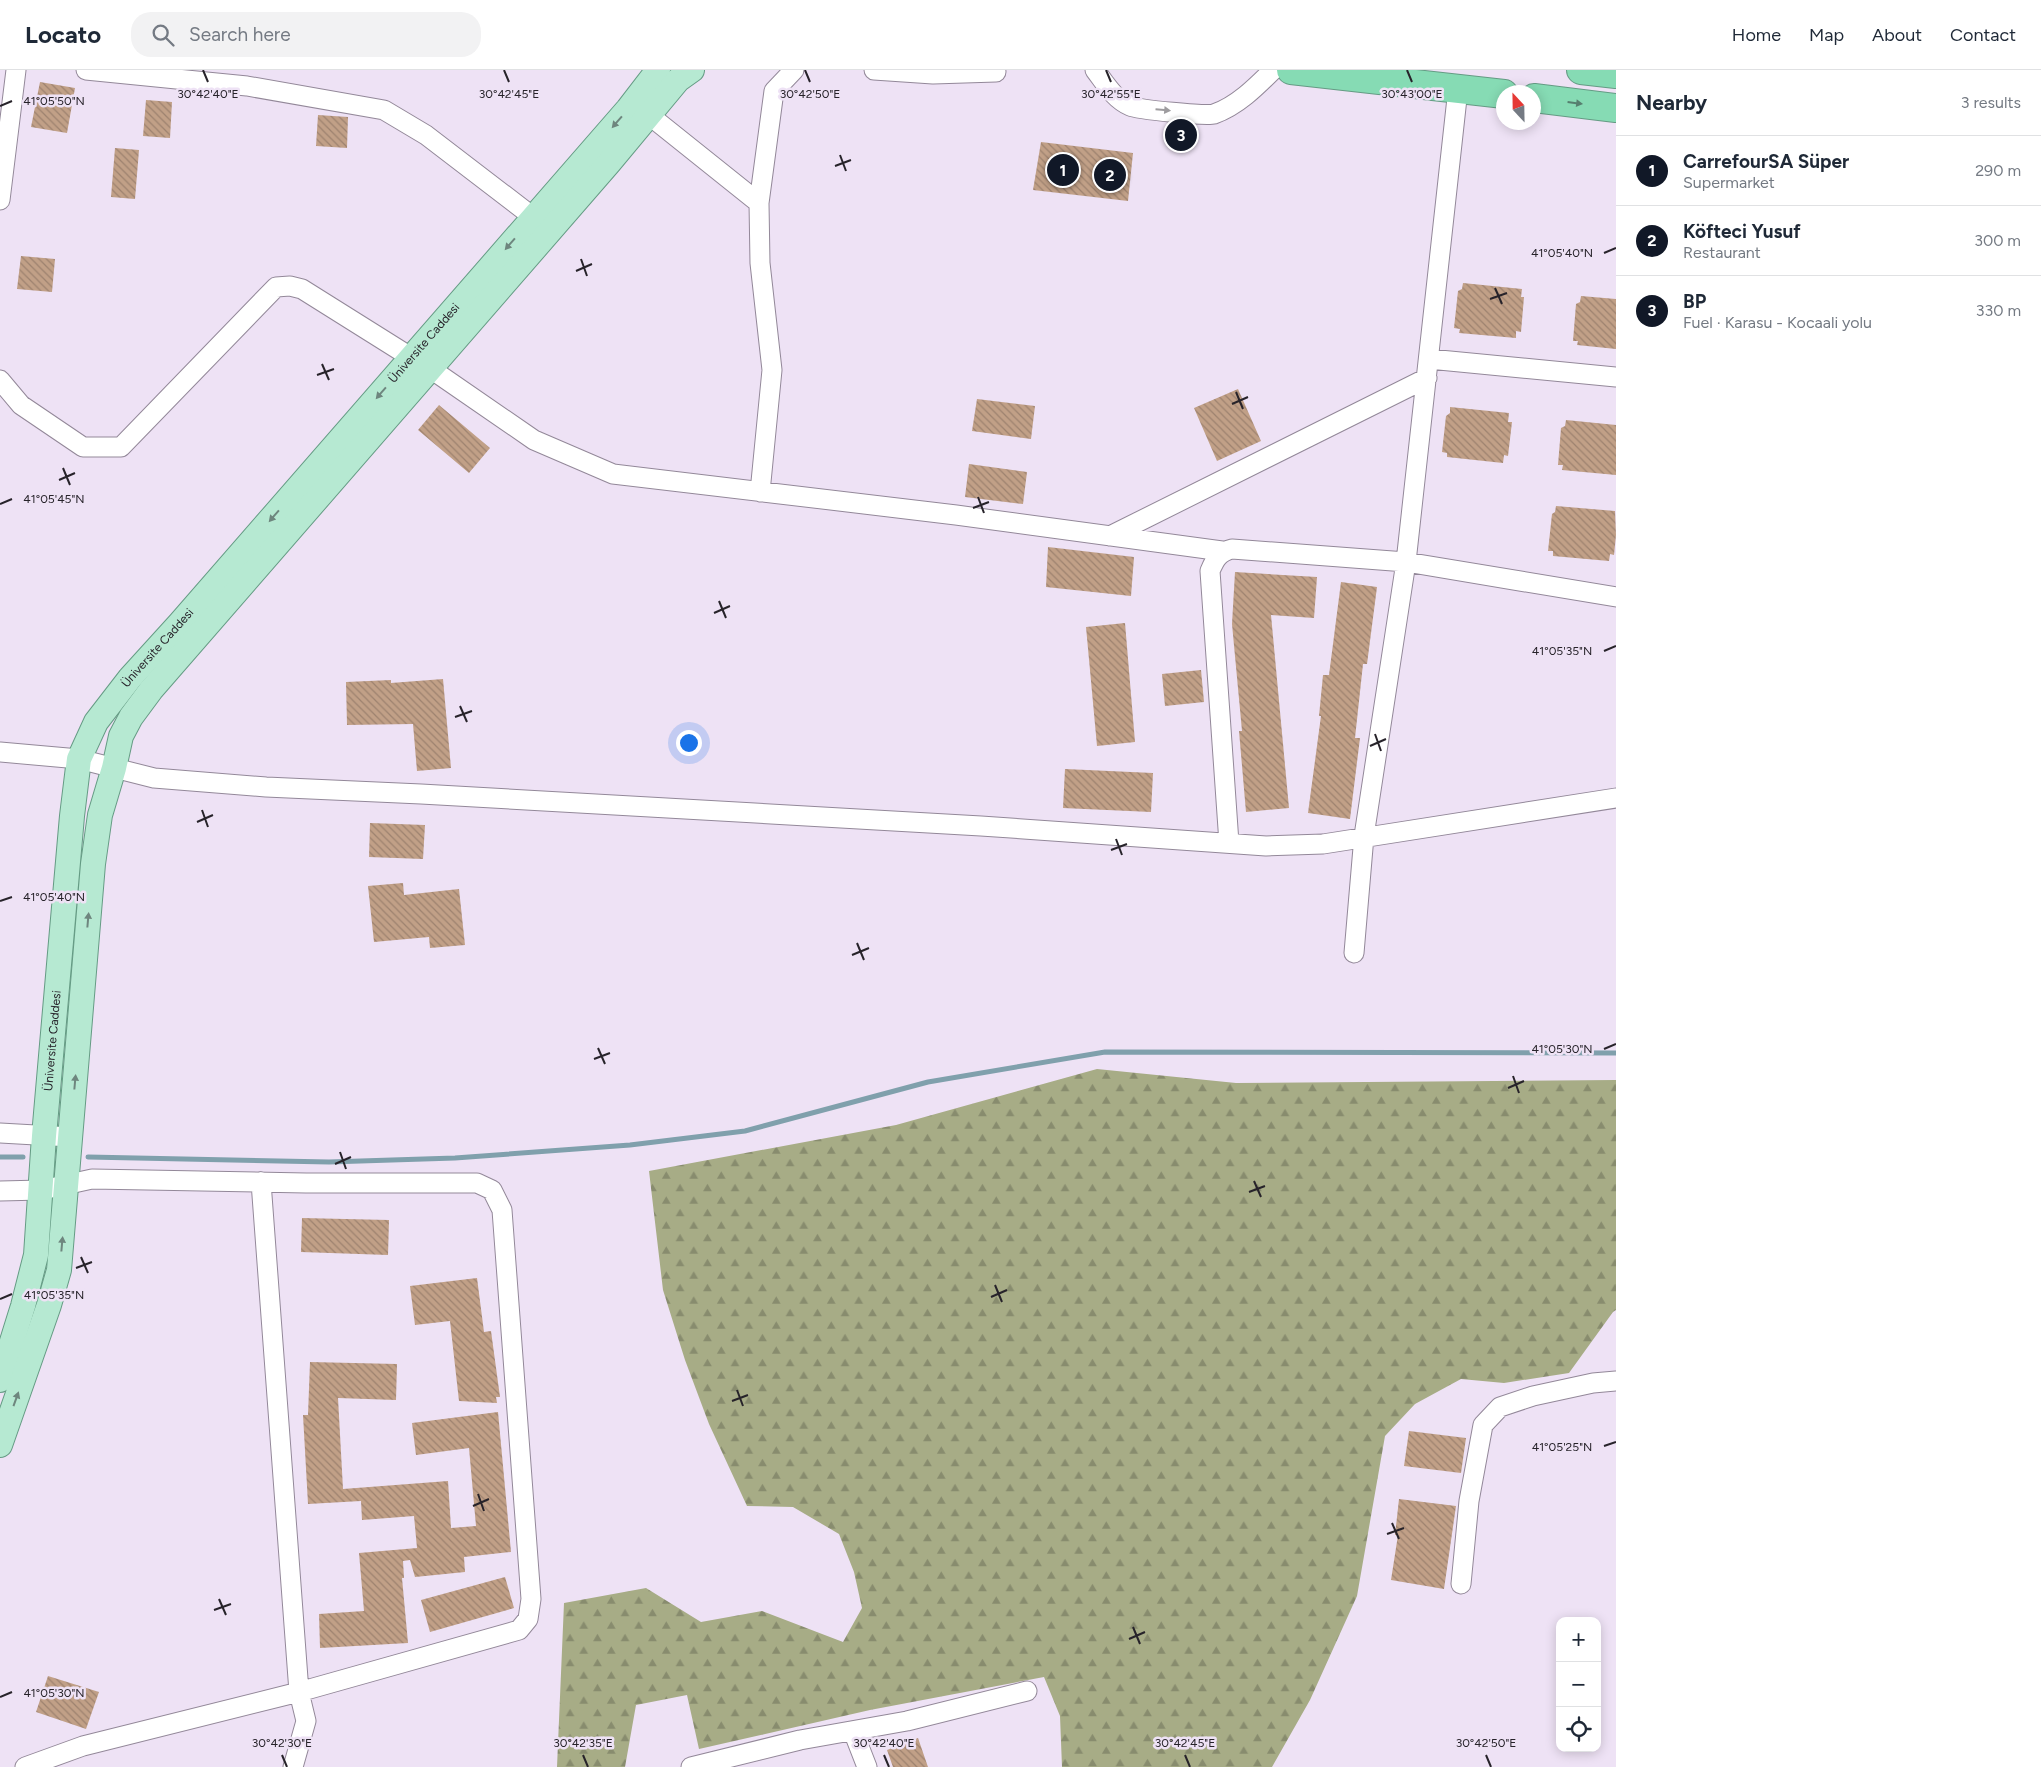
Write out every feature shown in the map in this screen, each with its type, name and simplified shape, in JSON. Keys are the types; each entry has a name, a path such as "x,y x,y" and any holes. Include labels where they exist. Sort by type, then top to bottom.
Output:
{"highway":[{"path":"1292,70 1496,93"},
{"path":"1581,70 1616,74"},
{"path":"1541,99 1616,108"}],"main road":[{"path":"645,104 650,70"},
{"name":"Üniversite Caddesi","path":"0,1380 23,1306 36,1255 42,1190 44,1136 78,759 96,722 130,678 422,363 533,217 645,104 658,70"},
{"path":"0,1446 49,1305 59,1270 93,864 100,815 121,736 151,690 422,363 645,104 692,70"}],"street":[{"path":"0,200 16,70"},
{"path":"86,70 247,86 384,110 426,135 533,217"},
{"path":"760,492 772,370 760,263 759,203 774,91 794,70"},
{"path":"874,70 933,74 996,72"},
{"path":"1095,70 1113,95 1130,106 1212,115 1233,104 1257,86 1273,70"},
{"path":"1354,953 1364,836 1406,562 1458,89"},
{"path":"645,104 759,203"},
{"path":"0,380 21,405 83,447 121,447 276,287 290,286 302,289 422,363 534,440 613,474 1222,551 1232,549 1406,562 1616,597"},
{"path":"1110,536 1428,368 1616,377"},
{"path":"1222,551 1214,560 1210,570 1229,843"},
{"path":"0,752 78,759 154,778 266,787 981,826 1266,846 1323,844 1364,836 1616,798"},
{"path":"0,1133 71,1137"},
{"path":"0,1191 42,1190 92,1179 477,1183 492,1190 502,1210 530,1589 528,1619 519,1630 299,1692 83,1746 26,1767"},
{"path":"260,1182 299,1692 306,1721 293,1767"},
{"path":"1461,1584 1469,1501 1483,1425 1500,1407 1533,1396 1593,1383 1616,1381"},
{"path":"691,1767 800,1740 907,1721 1027,1691"},
{"path":"853,1731 867,1767"}],"green space":[{"path":"1097,1069 1236,1083 1616,1080 1616,1310 1569,1373 1504,1383 1461,1379 1415,1404 1385,1436 1357,1596 1310,1700 1272,1767 1062,1767 1060,1716 1044,1677 870,1710 699,1749 687,1695 636,1705 625,1767 557,1767 564,1603 646,1588 701,1622 762,1611 843,1642 862,1608 854,1572 839,1534 793,1507 747,1506 709,1424 685,1360 663,1290 649,1171 896,1125"}],"building":[{"path":"40,82 75,88 67,133 31,127"},
{"path":"146,100 172,102 170,138 143,136"},
{"path":"318,115 348,117 347,148 316,146"},
{"path":"1041,142 1133,153 1128,201 1033,190"},
{"path":"115,148 139,150 135,199 111,197"},
{"path":"21,256 55,259 52,292 17,289"},
{"path":"1463,283 1522,289 1521,297 1524,297 1521,332 1516,331 1516,338 1459,333 1460,329 1454,328 1458,291 1462,289"},
{"path":"1581,296 1616,299 1616,349 1577,345 1578,341 1573,341 1576,304 1580,302"},
{"path":"1238,389 1261,441 1217,461 1194,408"},
{"path":"977,399 1035,406 1031,439 972,431"},
{"path":"439,405 490,448 469,473 418,430"},
{"path":"1450,407 1509,413 1508,422 1512,422 1508,456 1504,455 1503,463 1447,457 1447,453 1442,452 1446,416 1450,413"},
{"path":"1566,420 1616,425 1616,475 1562,470 1563,465 1558,465 1561,428 1565,426"},
{"path":"969,464 1027,472 1023,504 965,497"},
{"path":"1556,506 1615,511 1616,535 1614,555 1610,554 1609,561 1553,556 1553,551 1548,551 1552,514 1555,512"},
{"path":"1048,547 1134,557 1131,596 1046,587"},
{"path":"1235,572 1317,577 1314,618 1271,615 1289,808 1246,812 1239,731 1242,731 1232,624"},
{"path":"1341,582 1377,587 1367,664 1363,664 1355,738 1360,738 1350,819 1308,813 1321,716 1319,716 1323,675 1329,675"},
{"path":"1125,623 1135,742 1097,746 1086,627"},
{"path":"1201,670 1204,702 1165,706 1162,674"},
{"path":"443,679 451,768 417,771 413,724 347,725 346,682 391,680 391,683"},
{"path":"1065,769 1153,773 1151,812 1063,808"},
{"path":"370,823 425,825 423,859 369,857"},
{"path":"403,883 404,895 459,889 465,945 430,948 429,937 374,942 368,886"},
{"path":"302,1218 389,1220 388,1255 301,1252"},
{"path":"477,1278 484,1332 491,1331 500,1397 496,1397 497,1403 459,1401 450,1321 415,1325 410,1286"},
{"path":"310,1362 397,1364 396,1400 338,1398 343,1489 448,1481 451,1528 476,1526 469,1448 416,1455 412,1423 498,1412 511,1552 464,1557 465,1572 415,1577 410,1560 403,1561 404,1578 402,1578 408,1643 320,1648 319,1614 364,1611 359,1553 417,1548 414,1516 362,1520 361,1501 308,1504 303,1415 308,1415"},
{"path":"1409,1431 1466,1438 1461,1473 1404,1466"},
{"path":"1399,1499 1456,1506 1444,1589 1391,1580 1398,1535 1395,1535"},
{"path":"505,1577 514,1608 430,1632 421,1600"},
{"path":"48,1676 99,1692 86,1729 36,1712"},
{"path":"918,1738 928,1767 893,1767 887,1750"}],"waterway":[{"path":"88,1157 329,1162 455,1158 630,1145 745,1131 928,1082 1105,1052 1616,1053"},
{"path":"0,1157 23,1157"}],"place":[{"name":"BP","path":"1181,135"},
{"name":"CarrefourSA Süper","path":"1063,170"},
{"name":"Köfteci Yusuf","path":"1110,175"}]}
